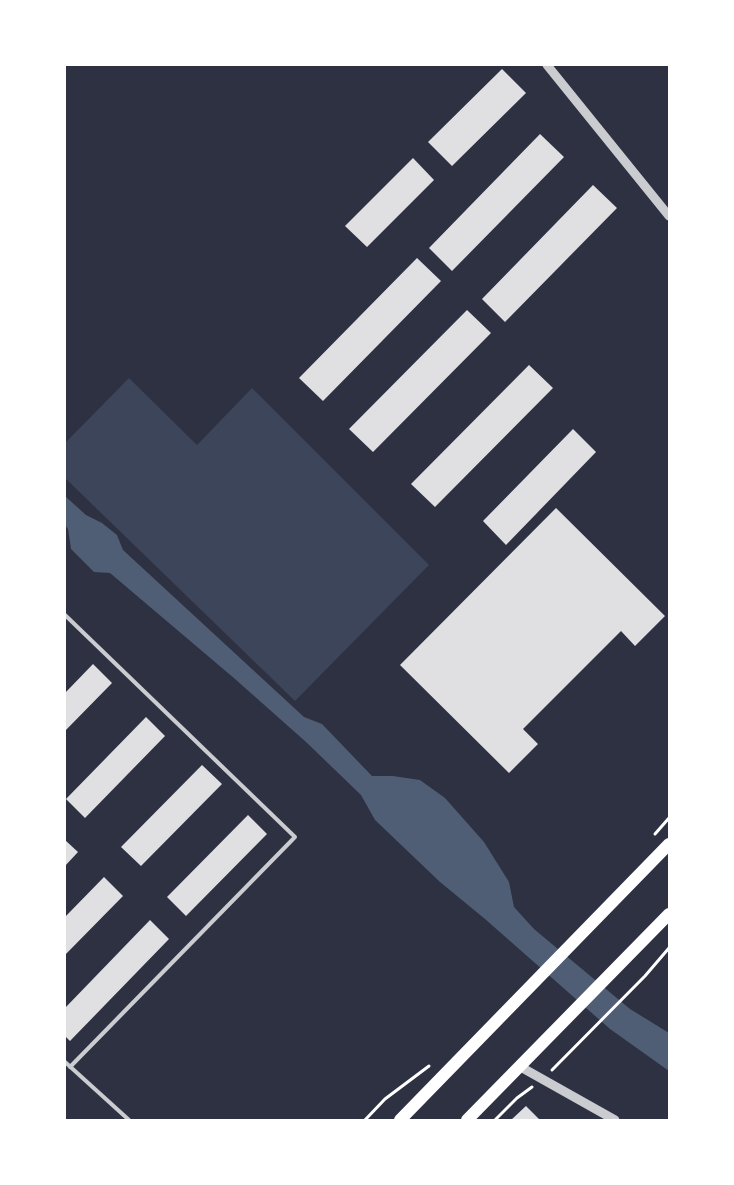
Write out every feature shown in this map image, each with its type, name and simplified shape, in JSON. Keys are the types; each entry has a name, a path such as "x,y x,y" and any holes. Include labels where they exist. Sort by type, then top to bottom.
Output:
{"main road":[{"path":"400,1120 669,844"},
{"path":"467,1120 669,914"}],"street":[{"path":"547,65 669,216"},
{"path":"519,1066 615,1120"}],"lane":[{"path":"65,615 295,837 70,1066"},
{"path":"65,1062 129,1120"}],"path":[{"path":"576,1046 645,976 669,948"},
{"path":"365,1120 385,1100 430,1065"}],"shaded area":[{"path":"129,378 197,445 252,388 429,565 295,701 65,478 65,443"},
{"path":"65,496 86,515 102,523 117,535 123,550 304,717 322,724 372,776 393,776 420,780 445,798 484,842 509,882 514,907 534,929 630,1009 669,1033 669,1071 610,1029 440,882 375,820 361,795 306,742 235,679 110,573 94,572 71,549 68,529 65,525"}],"building":[{"path":"502,69 526,93 452,166 428,142"},
{"path":"540,134 564,157 452,271 429,248"},
{"path":"413,158 434,180 367,247 345,226"},
{"path":"593,185 617,208 505,322 482,299"},
{"path":"417,258 441,281 323,401 299,378"},
{"path":"467,310 491,333 373,452 349,429"},
{"path":"529,365 553,388 435,507 411,484"},
{"path":"573,429 596,452 506,545 483,521"},
{"path":"556,508 665,616 635,646 621,631 523,729 538,744 509,773 400,665"},
{"path":"93,664 112,683 65,731 65,693"},
{"path":"146,717 165,736 85,818 66,799"},
{"path":"202,765 222,784 141,866 121,847"},
{"path":"248,815 267,834 186,916 167,897"},
{"path":"65,840 78,852 65,866"},
{"path":"104,877 123,896 65,955 65,917"},
{"path":"150,920 169,939 70,1041 65,1036 65,1008"},
{"path":"526,1106 540,1120 511,1120"}]}
